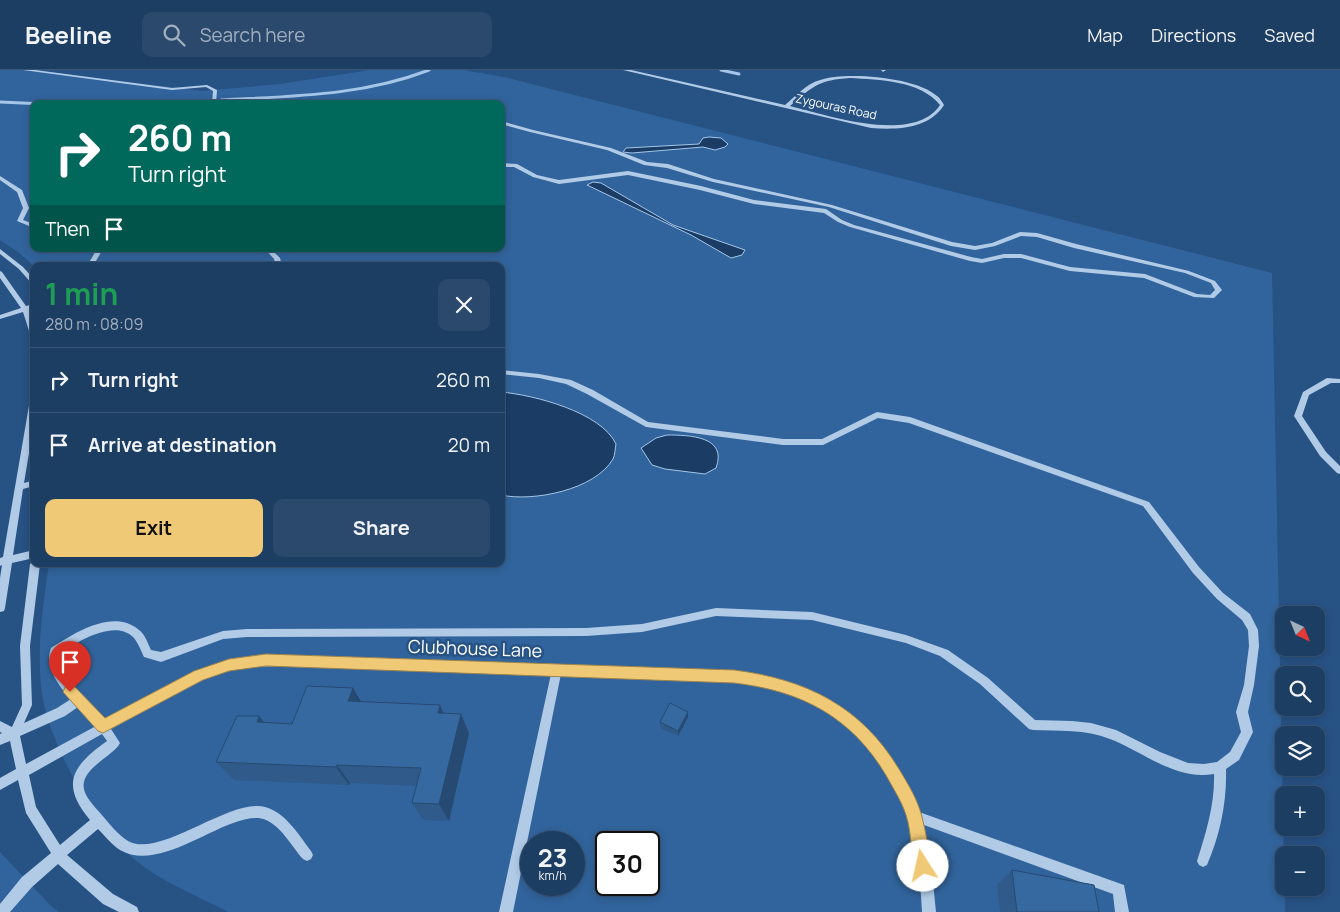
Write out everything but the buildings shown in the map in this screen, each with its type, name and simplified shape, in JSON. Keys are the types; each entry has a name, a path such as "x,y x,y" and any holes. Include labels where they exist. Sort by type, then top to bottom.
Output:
{"street":[{"path":"25,70 172,89 207,86 215,90 214,100"},
{"name":"Zygouras Road","path":"626,70 871,126 888,128 920,122 939,110 942,105 931,94 892,80 848,76 819,81 786,106"},
{"path":"505,123 609,149 646,164 674,168 713,180 830,206 951,244 975,248 993,244 1020,234 1037,235 1074,246 1187,272 1213,282 1219,290 1212,297 1196,296 1145,276 1070,269 1021,256 1004,256 982,261 970,259 852,226 840,221 826,211 754,202 702,188 628,173 559,182 536,176 515,165 505,165"},
{"path":"0,178 20,191 26,208 20,221 30,225"},
{"path":"0,251 21,268 30,278"},
{"path":"0,273 26,309 30,322"},
{"path":"0,317 30,308"},
{"path":"307,856 279,819 259,812 223,818 155,850 129,849 114,838 78,789 79,777 97,755 114,742 103,726 77,701 63,682 54,663 55,651 88,633 110,626 122,627 136,634 148,654 161,657 223,635 247,633 586,632 642,628 716,612 787,614 821,618 906,639 944,653 984,681 1033,725 1081,725 1113,734 1174,764 1204,770 1220,767 1233,758 1247,732 1242,712 1249,685 1254,646 1253,630 1246,617 1220,596 1196,570 1146,504 910,420 877,415 823,442 783,442 646,424 590,392 568,382 539,376 505,372"},
{"path":"1340,381 1330,380 1306,394 1298,416 1323,454 1340,471"},
{"path":"0,608 4,561 20,487 30,422"},
{"path":"20,487 30,484"},
{"path":"4,561 30,555"},
{"path":"35,567 25,646 27,705 14,734 30,808 58,854 108,899 132,912"},
{"name":"Clubhouse Lane","path":"0,784 103,726 198,676 239,663 293,660 734,676 761,680 808,695 830,706 850,720 880,752 905,793 914,816 929,912"},
{"path":"506,912 557,669"},
{"path":"0,740 77,701"},
{"path":"0,726 14,734"},
{"path":"1203,861 1212,835 1220,797 1220,767"},
{"path":"914,816 1119,890 1122,912"},
{"path":"2,912 27,882 99,820"}],"lane":[{"path":"271,252 278,262"}],"shaded area":[{"path":"0,70 34,70 202,91 280,84 370,70 463,70 504,77 1272,273 1279,606 1275,606 1275,656 1280,656 1280,666 1275,666 1275,716 1281,716 1281,726 1275,726 1275,776 1282,776 1282,786 1275,786 1275,836 1283,836 1284,846 1275,846 1275,896 1285,896 1285,912 228,912 180,888 135,860 105,827 76,783 54,736 46,714 40,677 41,628 49,567 505,567 505,262 30,262 0,240"},
{"path":"703,138 721,138 728,144 715,150 703,147 632,153 623,152 626,148 699,144"},
{"path":"593,182 601,183 673,225 745,250 742,255 731,258 691,235 587,185"},
{"path":"505,393 548,401 582,414 608,433 616,444 613,459 604,470 592,479 578,486 546,495 514,497 505,496"},
{"path":"667,435 695,437 712,443 718,457 716,468 705,474 665,469 652,465 641,448 656,438"},
{"path":"0,852 51,906 59,912 0,912"}],"waterway":[{"path":"221,100 300,96 352,90 404,79 429,70"},
{"path":"721,70 739,74"},
{"path":"0,102 30,103"}],"route":[{"path":"70,692 103,726 198,676 229,665 266,660 734,676 761,680 786,686 830,706 850,720 880,752 905,793 914,816 923,866"}]}
